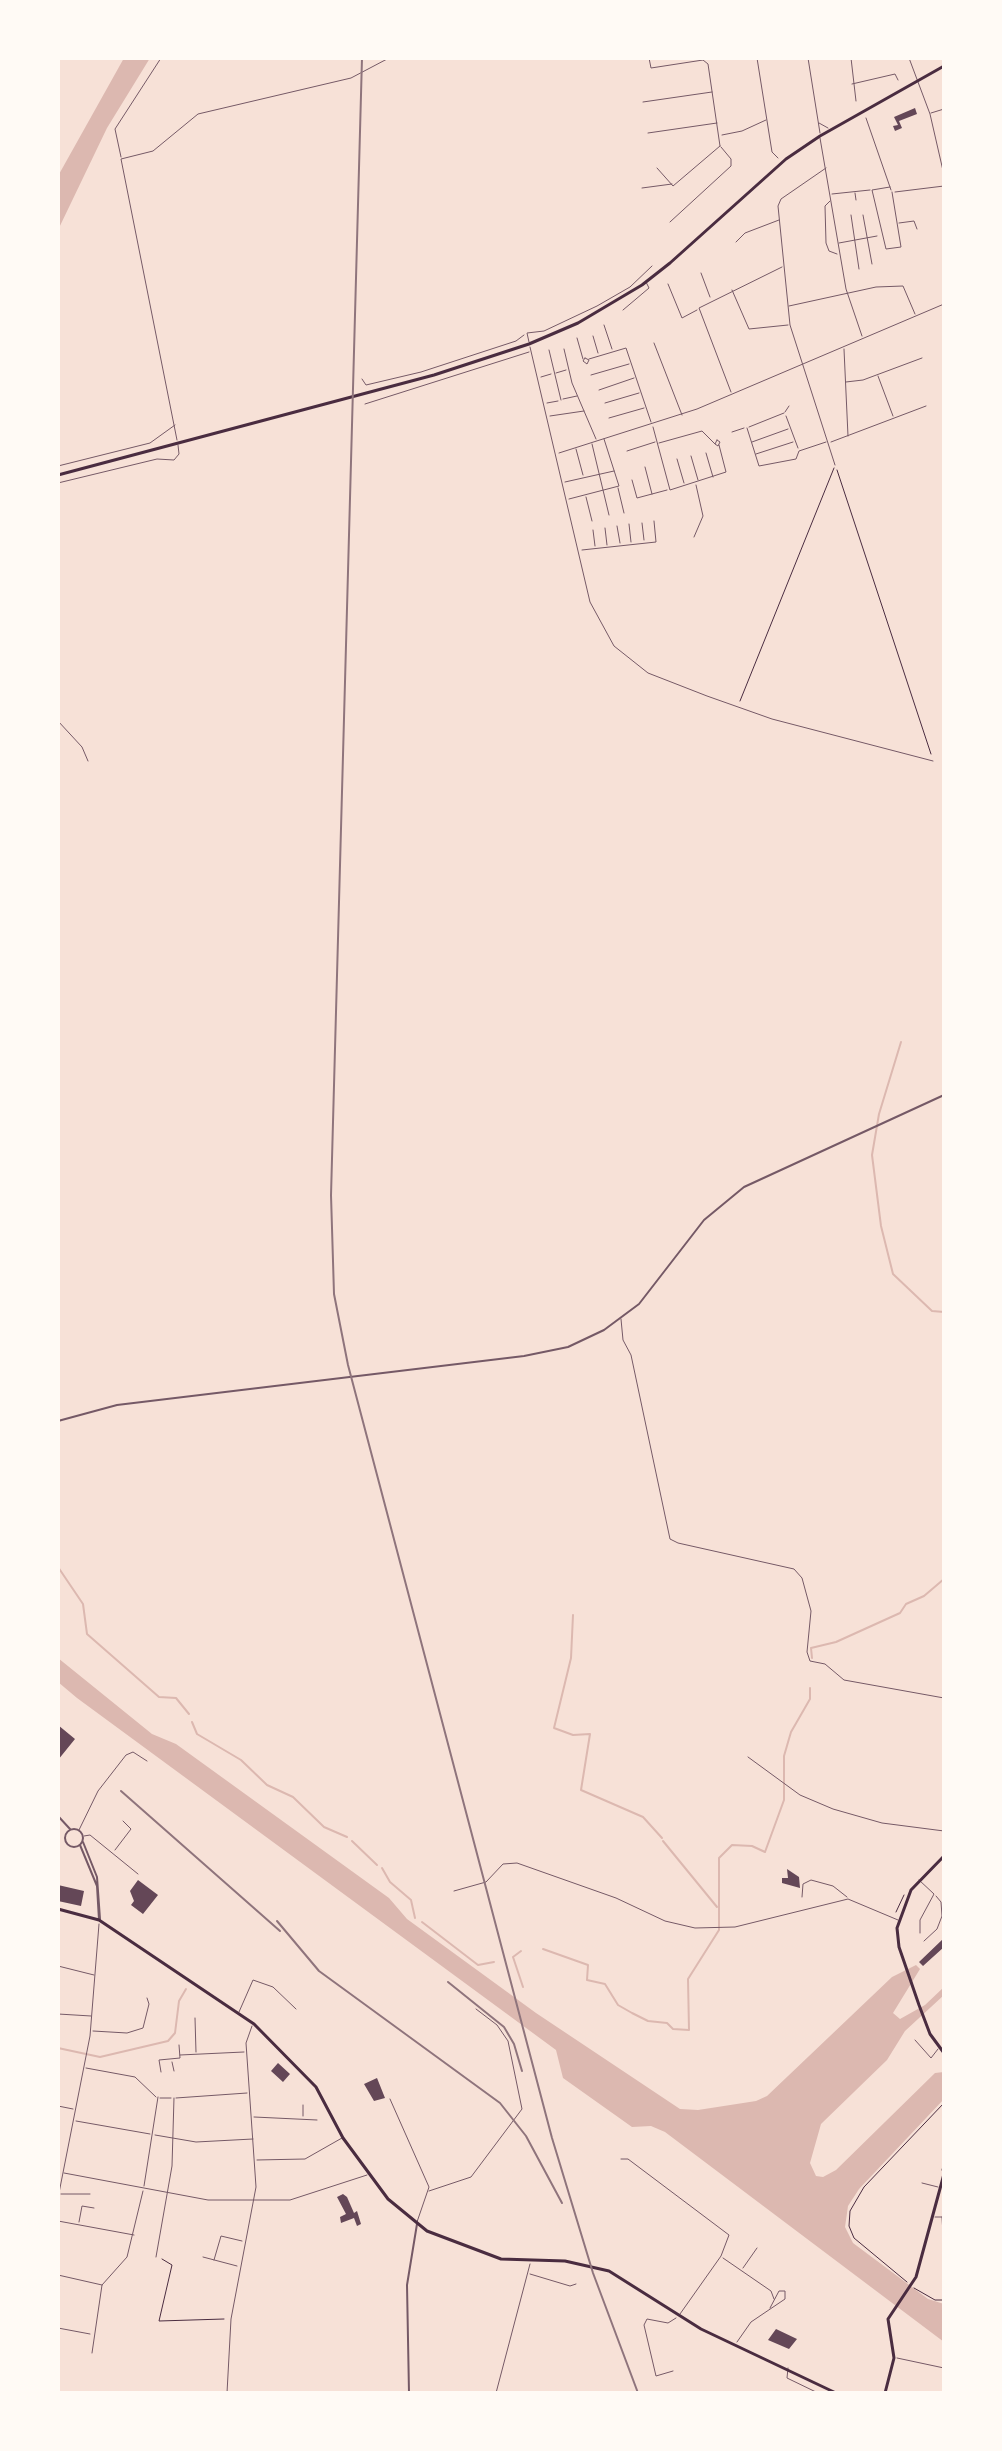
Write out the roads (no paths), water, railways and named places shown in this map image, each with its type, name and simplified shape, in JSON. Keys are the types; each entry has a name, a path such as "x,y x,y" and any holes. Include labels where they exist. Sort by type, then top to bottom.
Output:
{"main road":[{"path":"58,475 349,398 529,344 578,323 646,282 763,177 820,136 944,66"},
{"path":"944,1856 919,1880 906,1898 898,1920 899,1947 919,2005 944,2053"},
{"path":"58,1909 99,1920 254,2024 309,2077 343,2138 369,2175 402,2213 417,2224 477,2252 501,2259 565,2261 597,2267 629,2282 678,2316 836,2393"},
{"path":"885,2393 894,2358 888,2324 895,2307 912,2285 944,2174"}],"street":[{"path":"58,483 144,462 174,460 179,454 115,129 161,58"},
{"path":"121,159 153,151 198,114 351,78 389,58"},
{"path":"649,58 651,68 703,60 708,64 720,146 731,159 731,166 670,222"},
{"path":"757,58 772,152 778,158"},
{"path":"808,58 847,294 863,338"},
{"path":"851,58 856,101"},
{"path":"909,58 930,114 944,175"},
{"path":"852,84 895,74 898,80"},
{"path":"643,102 712,92"},
{"path":"930,114 944,109"},
{"path":"866,118 892,192 901,247 886,249 880,236 872,190"},
{"path":"720,135 742,131 767,119"},
{"path":"648,133 717,123"},
{"path":"818,123 831,129"},
{"path":"642,188 672,184 720,146"},
{"path":"657,168 672,184"},
{"path":"826,168 781,199 779,220 790,325 835,465"},
{"path":"892,192 944,186"},
{"path":"830,194 890,187"},
{"path":"855,190 856,200"},
{"path":"831,200 825,206 826,243 830,253 840,254"},
{"path":"851,215 859,269"},
{"path":"863,215 872,264"},
{"path":"736,242 745,233 779,220"},
{"path":"897,224 914,221 917,229"},
{"path":"838,243 880,236"},
{"path":"362,379 366,385 421,372 516,341 527,333 544,331 630,287 652,266"},
{"path":"668,284 682,318 711,299 782,267"},
{"path":"701,273 711,299"},
{"path":"623,310 649,288 646,282"},
{"path":"787,307 876,287 905,287 916,316"},
{"path":"732,290 749,329 790,325"},
{"path":"557,453 682,415 944,304"},
{"path":"699,308 732,395"},
{"path":"604,325 613,351"},
{"path":"527,333 590,602 614,646 648,673 738,707 782,722 933,761"},
{"path":"593,336 599,356"},
{"path":"577,338 586,364 589,359"},
{"path":"654,343 682,415"},
{"path":"844,347 848,436"},
{"path":"583,359 626,348 670,490"},
{"path":"564,349 597,441"},
{"path":"549,350 561,400"},
{"path":"365,404 531,352"},
{"path":"846,382 878,375 922,358"},
{"path":"591,375 632,363"},
{"path":"538,378 569,369"},
{"path":"878,375 894,418"},
{"path":"599,390 637,378"},
{"path":"605,403 642,392"},
{"path":"545,404 578,395"},
{"path":"732,432 784,413 789,406"},
{"path":"799,451 926,406"},
{"path":"609,418 646,407"},
{"path":"548,417 584,411"},
{"path":"747,428 757,463 763,467 796,459 799,451 784,413"},
{"path":"58,466 150,443 175,425"},
{"path":"750,443 791,428"},
{"path":"627,451 702,431 719,445 728,467 722,476 637,498 632,480"},
{"path":"604,439 615,470 624,513"},
{"path":"754,455 795,441"},
{"path":"592,443 609,515"},
{"path":"576,447 584,477"},
{"path":"706,453 713,478"},
{"path":"691,456 703,516 694,537"},
{"path":"677,459 685,485"},
{"path":"645,467 652,494"},
{"path":"562,482 615,470"},
{"path":"567,500 618,487"},
{"path":"585,495 592,521"},
{"path":"580,551 656,542 654,521"},
{"path":"642,523 644,543"},
{"path":"629,524 632,544"},
{"path":"617,526 620,546"},
{"path":"605,528 607,547"},
{"path":"593,530 595,549"},
{"path":"58,721 82,747 88,761"},
{"path":"58,1421 117,1405 549,1352 586,1340 621,1319 657,1285 716,1208 760,1178 944,1095"},
{"path":"621,1319 670,1539 794,1569 802,1578 811,1611 807,1652 810,1661 825,1664 844,1680 944,1698"},
{"path":"79,1830 103,1783 126,1755 133,1752 147,1761"},
{"path":"748,1757 800,1795 833,1809 882,1823 944,1831"},
{"path":"58,1816 70,1830 79,1830"},
{"path":"114,1852 131,1829 123,1821"},
{"path":"70,1830 65,1836 67,1844 82,1844"},
{"path":"79,1830 84,1836"},
{"path":"84,1836 90,1835 138,1874"},
{"path":"58,2198 87,2052 99,1920 97,1877 82,1844 84,1836"},
{"path":"454,1891 486,1882 503,1864 517,1863 616,1898 676,1925 721,1929 848,1899"},
{"path":"802,1897 803,1884 814,1880 833,1886 848,1899 898,1920"},
{"path":"919,1880 941,1902 942,1916 937,1929 924,1941"},
{"path":"920,1933 923,1912 934,1894"},
{"path":"58,1966 95,1975"},
{"path":"239,2012 253,1980 273,1987 296,2009"},
{"path":"90,2031 127,2033 143,2028 149,2004 147,1998"},
{"path":"429,2191 471,2177 522,2109 508,2041 497,2025 476,2009"},
{"path":"58,2014 92,2016"},
{"path":"195,2018 197,2054"},
{"path":"227,2393 231,2319 255,2200 255,2160 246,2052 246,2039 254,2024"},
{"path":"915,2040 931,2058 944,2042"},
{"path":"179,2045 180,2055"},
{"path":"159,2060 180,2055 246,2052"},
{"path":"158,2056 161,2072"},
{"path":"172,2059 174,2071"},
{"path":"84,2068 135,2077 158,2097 250,2093"},
{"path":"92,2353 92,2335 102,2285 122,2266 134,2235 158,2097"},
{"path":"156,2257 169,2192 174,2098"},
{"path":"390,2099 429,2191 417,2224 407,2285 409,2393"},
{"path":"303,2105 303,2119"},
{"path":"58,2106 75,2110"},
{"path":"252,2117 317,2120"},
{"path":"74,2120 174,2139 211,2142 253,2139"},
{"path":"255,2160 305,2159 343,2138"},
{"path":"621,2159 629,2160 727,2231 729,2239 721,2256 671,2323 651,2319 644,2322 656,2376 673,2371"},
{"path":"64,2173 208,2200 294,2199 369,2175"},
{"path":"922,2183 940,2188"},
{"path":"59,2193 90,2194"},
{"path":"78,2224 82,2206 94,2208"},
{"path":"933,2216 943,2217 943,2234"},
{"path":"58,2221 134,2235"},
{"path":"214,2260 221,2236 245,2242"},
{"path":"741,2270 757,2248"},
{"path":"721,2256 771,2291 774,2302"},
{"path":"203,2257 240,2267"},
{"path":"496,2393 530,2261"},
{"path":"528,2274 570,2286 576,2284"},
{"path":"58,2275 102,2285"},
{"path":"736,2344 751,2322 785,2299 785,2291 779,2291 770,2308"},
{"path":"58,2328 92,2335"},
{"path":"894,2358 944,2368"},
{"path":"788,2368 786,2376 818,2393"},
{"path":"808,2393 810,2389"}],"waterway":[{"path":"901,1042 879,1114 872,1155 881,1226 893,1274 932,1311 944,1312"},
{"path":"58,1567 83,1604 87,1634 159,1697 176,1698 189,1714"},
{"path":"812,1658 811,1648 836,1642 900,1613 906,1604 924,1596 944,1579"},
{"path":"573,1615 571,1658 554,1728 573,1735 590,1734 581,1790 643,1817 662,1838"},
{"path":"543,1949 588,1965 587,1980 605,1984 618,2005 632,2013 648,2021 667,2023 673,2029 689,2030 688,1979 719,1930 719,1858 732,1845 752,1846 765,1852 784,1800 784,1756 791,1732 810,1699 810,1688"},
{"path":"192,1722 197,1734 241,1760 267,1785 293,1797 324,1827 347,1837"},
{"path":"352,1841 377,1865"},
{"path":"663,1841 717,1907"},
{"path":"382,1868 390,1882 411,1900 415,1918"},
{"path":"422,1922 478,1965 494,1962"},
{"path":"513,1957 521,1951"},
{"path":"513,1957 523,1987"},
{"path":"58,2048 100,2057 168,2041 175,2033 179,2001 186,1989"}],"railway":[{"path":"362,58 331,1195 334,1294 348,1365 552,2138 593,2273 638,2393"},
{"path":"121,1791 280,1931"},
{"path":"277,1921 319,1971 500,2103 526,2136 562,2203"},
{"path":"448,1982 504,2027 514,2044 522,2071"}]}
